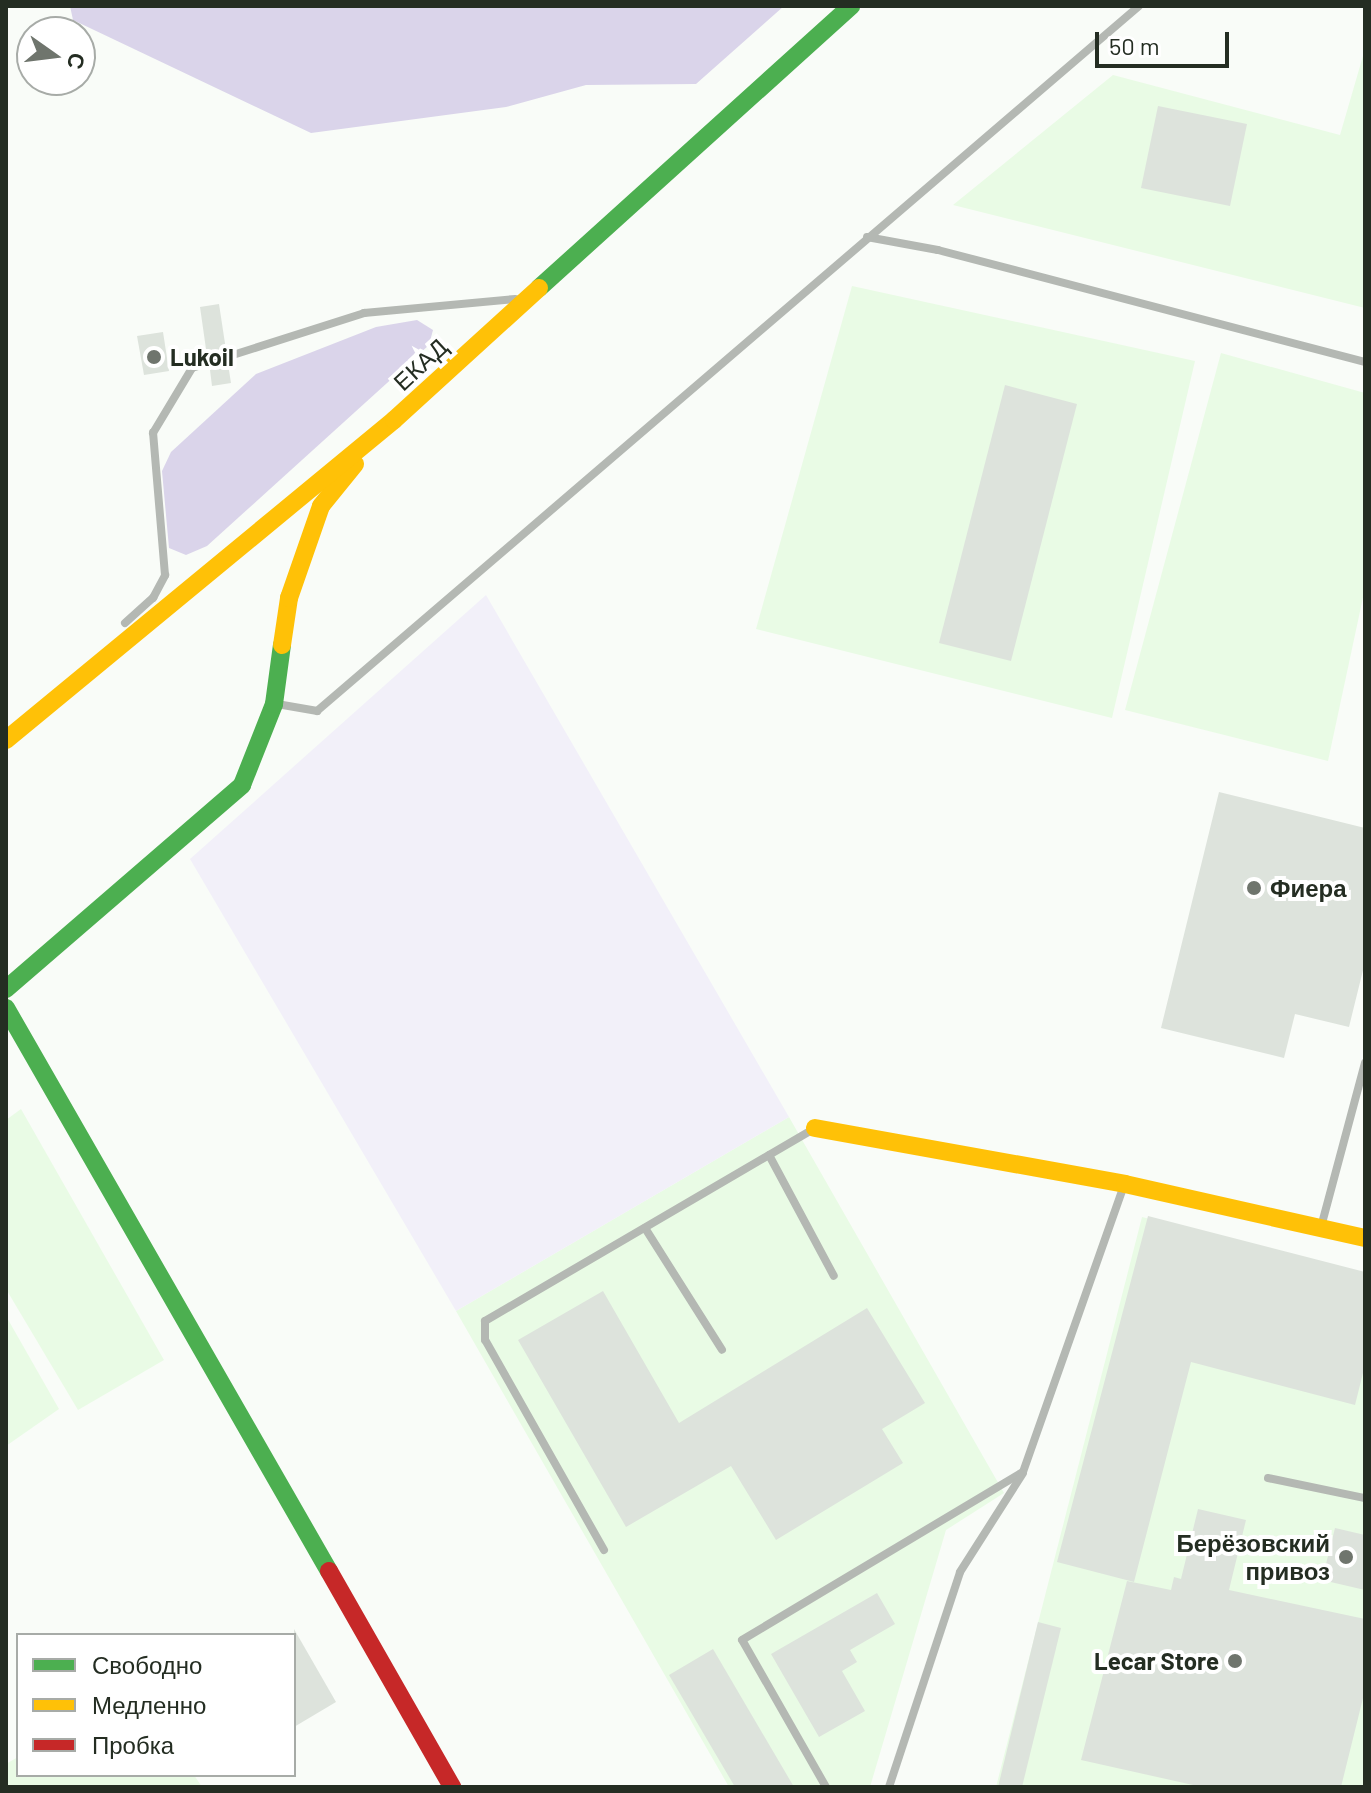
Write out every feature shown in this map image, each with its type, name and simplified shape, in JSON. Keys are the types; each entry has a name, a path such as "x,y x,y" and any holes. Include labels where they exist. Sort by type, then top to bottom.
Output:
{"main road":[{"name":"ЕКАД","path":"6,740 382,430 851,6"},
{"path":"6,989 242,785 274,704 289,598 321,506 382,430"},
{"path":"6,1008 452,1787"},
{"path":"815,1128 1125,1184 1320,1232 1365,1238"}],"lane":[{"path":"274,704 317,711 1139,6"},
{"path":"867,237 938,250 1365,362"},
{"path":"119,628 153,598 165,575 153,433 192,368 364,313 527,298"},
{"path":"90,672 110,636"},
{"path":"1320,1232 1365,1063"},
{"path":"604,1550 485,1340 485,1321 815,1128"},
{"path":"769,1155 834,1276"},
{"path":"889,1787 960,1572 1023,1472 1125,1184"},
{"path":"645,1228 722,1350"},
{"path":"826,1787 742,1640 1023,1472"},
{"path":"1268,1478 1365,1498"}],"shaded area":[{"path":"70,6 784,6 696,84 586,85 506,107 311,133 96,31 96,16 72,16"},
{"path":"1365,49 1365,308 953,205 1113,75 1340,135"},
{"path":"852,286 1195,361 1112,718 756,629"},
{"path":"417,320 433,330 429,345 207,546 186,555 169,548 162,471 171,452 256,374 376,327"},
{"path":"1221,353 1365,393 1365,588 1328,761 1125,710"},
{"path":"486,595 789,1117 456,1311 190,859"},
{"path":"21,1109 164,1360 78,1410 6,1289 6,1120"},
{"path":"789,1117 1004,1493 946,1530 870,1787 729,1787 456,1311"},
{"path":"1142,1217 1365,1273 1365,1787 996,1787"},
{"path":"6,1316 59,1409 6,1446"},
{"path":"16,1758 16,1777 195,1777 202,1787 6,1787 6,1764"}],"building":[{"path":"1158,106 1247,124 1230,206 1141,188"},
{"path":"219,304 226,350 207,356 200,307"},
{"path":"163,332 169,371 144,375 137,336"},
{"path":"228,364 231,383 212,386 210,370"},
{"path":"1005,385 1077,404 1011,661 939,643"},
{"path":"1219,792 1365,828 1365,962 1349,1027 1295,1014 1284,1058 1161,1028"},
{"path":"1148,1216 1365,1272 1365,1365 1355,1405 1191,1362 1134,1582 1057,1562"},
{"path":"603,1291 679,1423 867,1308 925,1403 882,1429 903,1463 776,1540 731,1466 626,1527 518,1340"},
{"path":"1198,1509 1246,1520 1229,1590 1365,1619 1365,1690 1341,1787 1202,1787 1081,1760 1127,1581 1171,1590 1174,1577 1181,1579"},
{"name":"Берёзовский привоз","path":"1335,1528 1365,1535 1365,1590 1322,1580"},
{"path":"877,1593 895,1624 850,1650 857,1662 842,1671 865,1711 819,1737 771,1654"},
{"path":"1038,1622 1061,1628 1022,1787 998,1787"},
{"path":"294,1629 336,1702 296,1726 296,1633"},
{"path":"713,1649 794,1787 735,1787 669,1675"}],"traffic: fast":[{"path":"539,288 851,6"},
{"path":"6,989 242,785 274,704 282,645"},
{"path":"6,1008 329,1571"}],"traffic: slow":[{"path":"6,740 394,420 539,288"},
{"path":"282,645 289,598 321,506 355,464"},
{"path":"815,1128 1125,1184 1365,1238"}],"traffic: jam":[{"path":"329,1571 452,1787"}],"place":[{"name":"Lukoil","path":"154,357"},
{"name":"Фиера","path":"1254,888"},
{"name":"Берёзовский привоз","path":"1346,1557"},
{"name":"Lecar Store","path":"1235,1661"}]}
